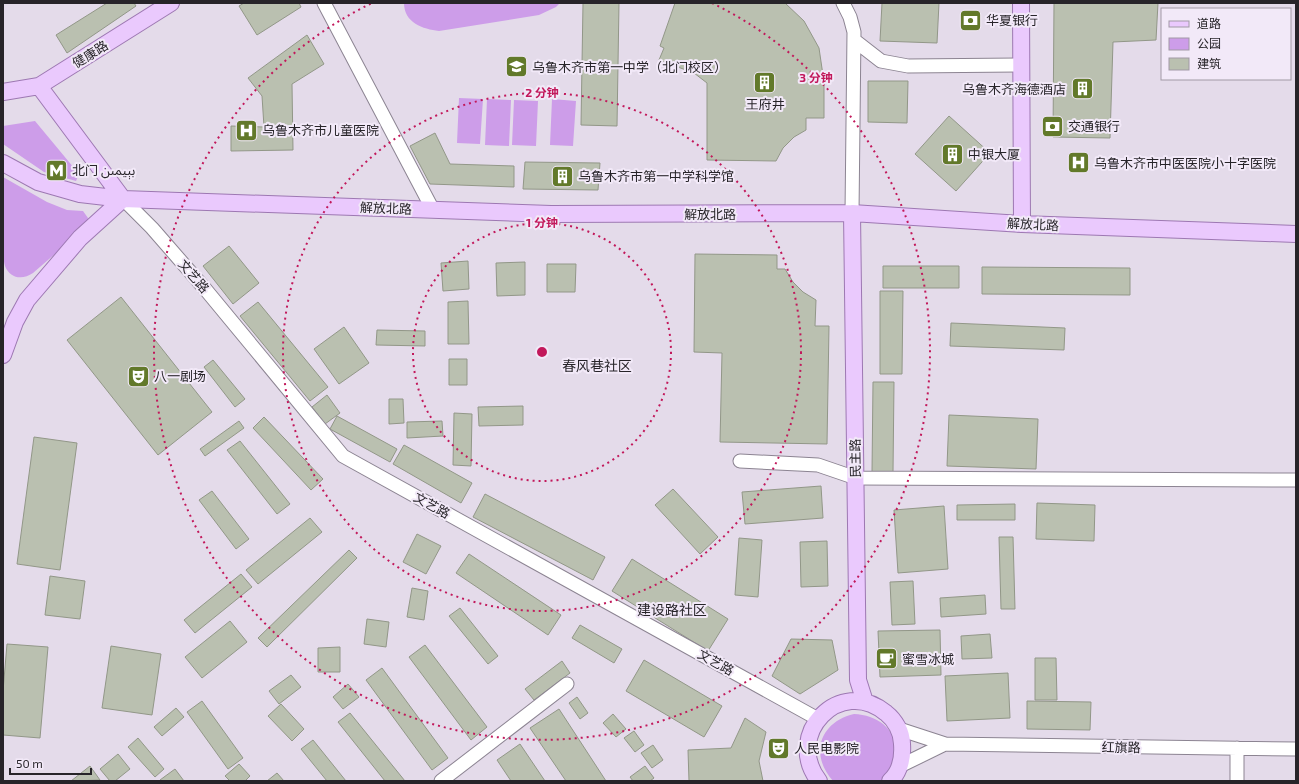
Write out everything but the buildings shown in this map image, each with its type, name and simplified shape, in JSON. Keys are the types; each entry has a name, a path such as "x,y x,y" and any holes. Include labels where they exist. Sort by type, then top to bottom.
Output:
{"main road":[{"name":"健康路","path":"3,92 39,86 172,3"},
{"path":"1022,6 1022,224"},
{"path":"3,356 15,322 27,300 80,238 123,199 39,86"},
{"name":"解放北路","path":"3,163 38,182 80,194 123,199 551,214 852,213 1022,224 1296,234"},
{"name":"民主路","path":"852,213 858,680 865,702"},
{"path":"820,781 813,773 808,760 807,745 810,731 818,719 827,710 839,704 852,701 865,702 879,707 891,717 899,730 903,754 900,766 890,781"}],"street":[{"path":"324,3 433,210"},
{"path":"843,3 850,18 854,40 852,213"},
{"path":"854,40 881,61 908,66 1021,65"},
{"name":"文艺路","path":"123,199 152,228 206,290 343,456 818,719"},
{"path":"740,461 818,465 856,478 1296,480"},
{"path":"442,781 567,684"},
{"path":"899,730 945,744"},
{"path":"900,766 945,744"},
{"name":"红旗路","path":"945,744 1296,749"},
{"path":"1237,748 1237,781"}],"green space":[{"path":"404,3 560,3 556,7 539,15 439,31 421,27 411,20 407,16"},
{"path":"459,98 483,99 480,144 457,143"},
{"path":"487,99 511,100 509,146 485,145"},
{"path":"552,99 576,101 573,146 550,145"},
{"path":"514,100 538,101 536,146 512,145"},
{"path":"35,121 79,174 76,181 44,172 3,144 3,126"},
{"path":"3,177 47,202 67,210 83,211 88,218 86,227 33,273 25,277 17,277 10,274 5,266 3,258"},
{"path":"854,714 864,715 881,722 892,735 896,743 897,752 895,762 883,781 833,781 821,760 820,750 822,740 826,732 833,724 842,718"}],"place":[{"name":"华夏银行","path":"970,20"},
{"name":"乌鲁木齐市第一中学（北门校区）","path":"517,67"},
{"name":"王府井","path":"765,82"},
{"name":"乌鲁木齐海德酒店","path":"1082,89"},
{"name":"交通银行","path":"1053,126"},
{"name":"乌鲁木齐市儿童医院","path":"246,130"},
{"name":"中银大厦","path":"953,154"},
{"name":"乌鲁木齐市中医医院小十字医院","path":"1078,163"},
{"name":"北门 بېيمىن","path":"56,170"},
{"name":"乌鲁木齐市第一中学科学馆","path":"562,176"},
{"name":"八一剧场","path":"139,376"},
{"name":"蜜雪冰城","path":"887,659"},
{"name":"人民电影院","path":"778,748"}],"district":[{"name":"春风巷社区","path":"597,365"},
{"name":"建设路社区","path":"672,609"}]}
